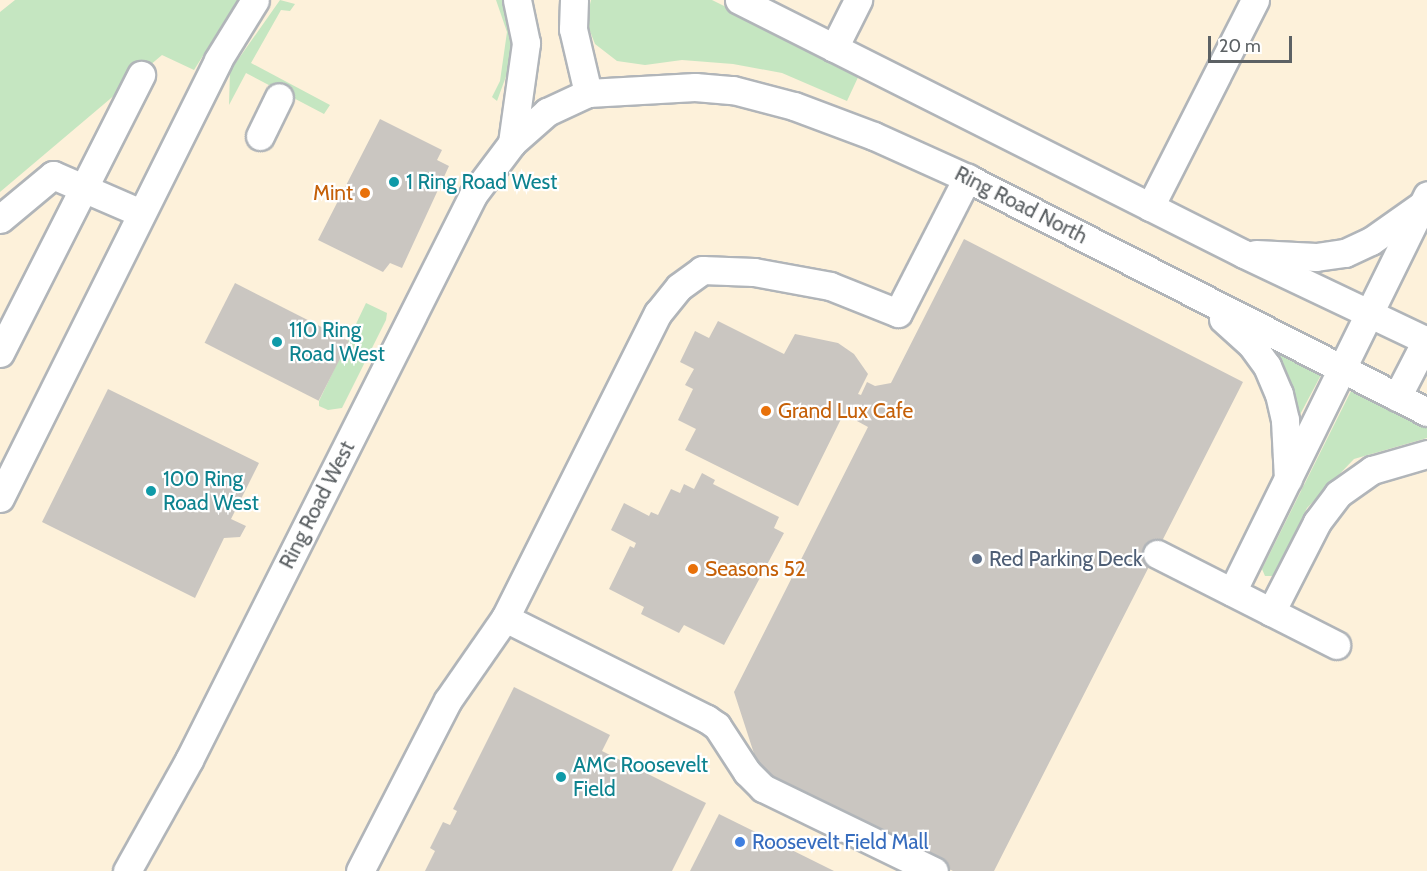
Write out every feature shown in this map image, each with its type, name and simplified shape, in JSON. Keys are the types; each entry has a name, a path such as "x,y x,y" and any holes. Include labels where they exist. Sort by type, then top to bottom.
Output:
{"street":[{"path":"0,498 218,60 255,0"},
{"path":"512,143 525,43 517,0"},
{"path":"574,0 573,29 588,93"},
{"path":"739,0 1244,254 1427,340 1397,397"},
{"path":"834,48 858,0"},
{"path":"1150,207 1255,0"},
{"path":"0,353 141,75"},
{"name":"Ring Road North","path":"512,143 547,112 588,93 695,87 733,90 794,106 874,136 968,178 1427,412"},
{"path":"260,135 279,98"},
{"name":"Ring Road West","path":"127,871 189,760 452,234 473,195 512,143"},
{"path":"0,219 53,175 86,187 141,213"},
{"path":"360,871 448,700 505,618 658,313 680,287 702,270 754,272 830,286 898,313 968,178"},
{"path":"1244,254 1316,257 1345,254 1371,241 1425,200"},
{"path":"1232,592 1344,370 1425,200"},
{"path":"1198,295 1251,344 1267,366 1285,420 1288,481"},
{"path":"1271,612 1317,522 1338,494 1372,470 1427,454"},
{"path":"1157,554 1336,645"},
{"path":"505,618 707,719 717,726 747,772 763,788 934,871"}],"shaded area":[{"name":"Roosevelt Field Mall","path":"0,0 1427,0 1427,871 0,871"}],"green space":[{"path":"15,0 238,0 194,70 162,55 0,192 0,12"},
{"path":"280,0 295,4 290,11 281,10 251,63 330,105 324,114 246,73 229,105 230,71"},
{"path":"496,0 507,0 515,52 497,101 492,97 500,81 507,32"},
{"path":"591,0 712,0 860,73 847,101 782,73 733,64 682,60 645,65 617,61 595,44 586,21"},
{"path":"366,303 387,313 386,320 342,408 328,410 319,406 319,401"},
{"path":"1264,345 1322,373 1294,426 1292,396 1286,374"},
{"path":"1352,389 1427,425 1427,438 1354,459 1307,508 1274,576 1265,576 1262,569"}],"building":[{"name":"1 Ring Road West","path":"380,119 442,150 437,160 449,166 402,268 390,263 383,272 318,240"},
{"name":"Red Parking Deck","path":"964,239 1243,382 994,871 953,871 760,772 734,692 868,427 857,421 861,413 851,408 846,416 843,415 798,506 685,450 696,429 678,420 693,389 685,385 694,369 680,362 695,331 709,338 718,321 784,354 795,334 838,343 854,354 868,374 858,394 861,395 867,382 875,386 891,383"},
{"name":"110 Ring Road West","path":"235,283 349,341 319,401 205,343"},
{"name":"100 Ring Road West","path":"108,389 259,463 231,519 246,526 240,537 224,538 195,598 42,522"},
{"name":"Seasons 52","path":"702,473 715,480 713,484 779,517 774,528 784,533 724,645 684,625 679,633 641,614 644,607 609,589 630,546 634,548 636,543 611,530 624,503 649,516 651,512 658,515 671,489 680,493 684,484 694,489"},
{"name":"AMC Roosevelt Field","path":"514,687 610,735 602,751 706,803 672,871 425,871 435,851 430,848 443,822 450,825 457,811 453,809"},
{"name":"Roosevelt Field Mall","path":"719,814 834,871 690,871"}],"place":[{"name":"1 Ring Road West","path":"394,182"},
{"name":"Mint","path":"365,193"},
{"name":"110 Ring Road West","path":"277,342"},
{"name":"Grand Lux Cafe","path":"766,411"},
{"name":"100 Ring Road West","path":"151,491"},
{"name":"Red Parking Deck","path":"977,559"},
{"name":"Seasons 52","path":"693,569"},
{"name":"AMC Roosevelt Field","path":"561,777"},
{"name":"Roosevelt Field Mall","path":"740,842"}]}
